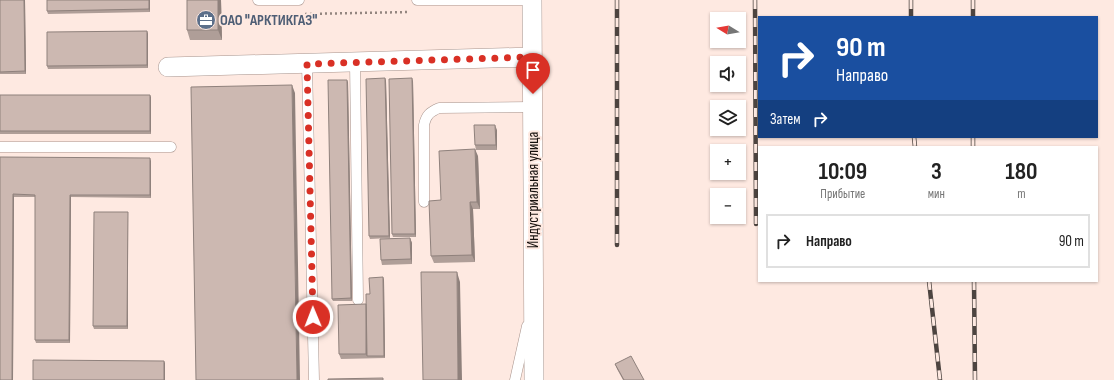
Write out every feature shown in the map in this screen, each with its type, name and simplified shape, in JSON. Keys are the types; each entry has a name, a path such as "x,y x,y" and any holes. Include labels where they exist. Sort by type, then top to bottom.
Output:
{"street":[{"name":"Индустриальная улица","path":"532,0 534,380"},
{"path":"168,67 532,57"}],"lane":[{"path":"258,0 299,0"},
{"path":"417,0 532,0"},
{"path":"355,62 358,300"},
{"path":"307,64 314,380"},
{"path":"424,202 424,125 425,118 430,112 439,108 533,107"},
{"path":"0,147 171,147"},
{"path":"514,380 534,299"}],"path":[{"path":"303,14 411,12"}],"building":[{"path":"0,0 24,0 25,71 0,72"},
{"path":"47,0 149,0 149,9 47,11"},
{"name":"ОАО \"АРКТИКГАЗ\"","path":"187,0 218,0 218,30 187,30"},
{"path":"147,31 147,65 47,66 47,32"},
{"path":"385,78 389,236 369,236 366,79"},
{"path":"412,78 415,234 392,234 389,79"},
{"path":"328,80 347,80 351,298 332,299"},
{"path":"292,85 297,380 196,380 191,87"},
{"path":"0,95 150,95 150,131 0,131"},
{"path":"474,125 495,125 496,145 475,145"},
{"path":"475,149 477,202 470,202 472,255 431,256 429,201 441,200 439,151"},
{"path":"0,157 150,158 150,195 70,195 69,340 35,340 35,195 13,194 12,380 0,380"},
{"path":"94,212 128,212 127,326 93,326"},
{"path":"410,238 411,259 381,260 380,239"},
{"path":"421,272 457,272 458,380 423,380"},
{"path":"383,277 384,356 367,356 366,294 370,294 369,278"},
{"path":"366,304 366,354 339,354 338,305"},
{"path":"631,356 644,380 624,380 615,364"},
{"path":"33,360 164,361 164,380 33,380"},
{"path":"383,378 383,380 328,380 328,379"}],"railway":[{"path":"617,0 617,245"},
{"path":"755,0 756,224"},
{"path":"911,0 911,16"},
{"path":"973,0 973,16"},
{"path":"914,138 915,146"},
{"path":"973,138 973,146"},
{"path":"929,282 940,380"},
{"path":"974,282 975,380"}],"place":[{"name":"ОАО \"АРКТИКГАЗ\"","path":"206,20"}],"route":[{"path":"313,317 307,64 532,57 533,94"}]}
